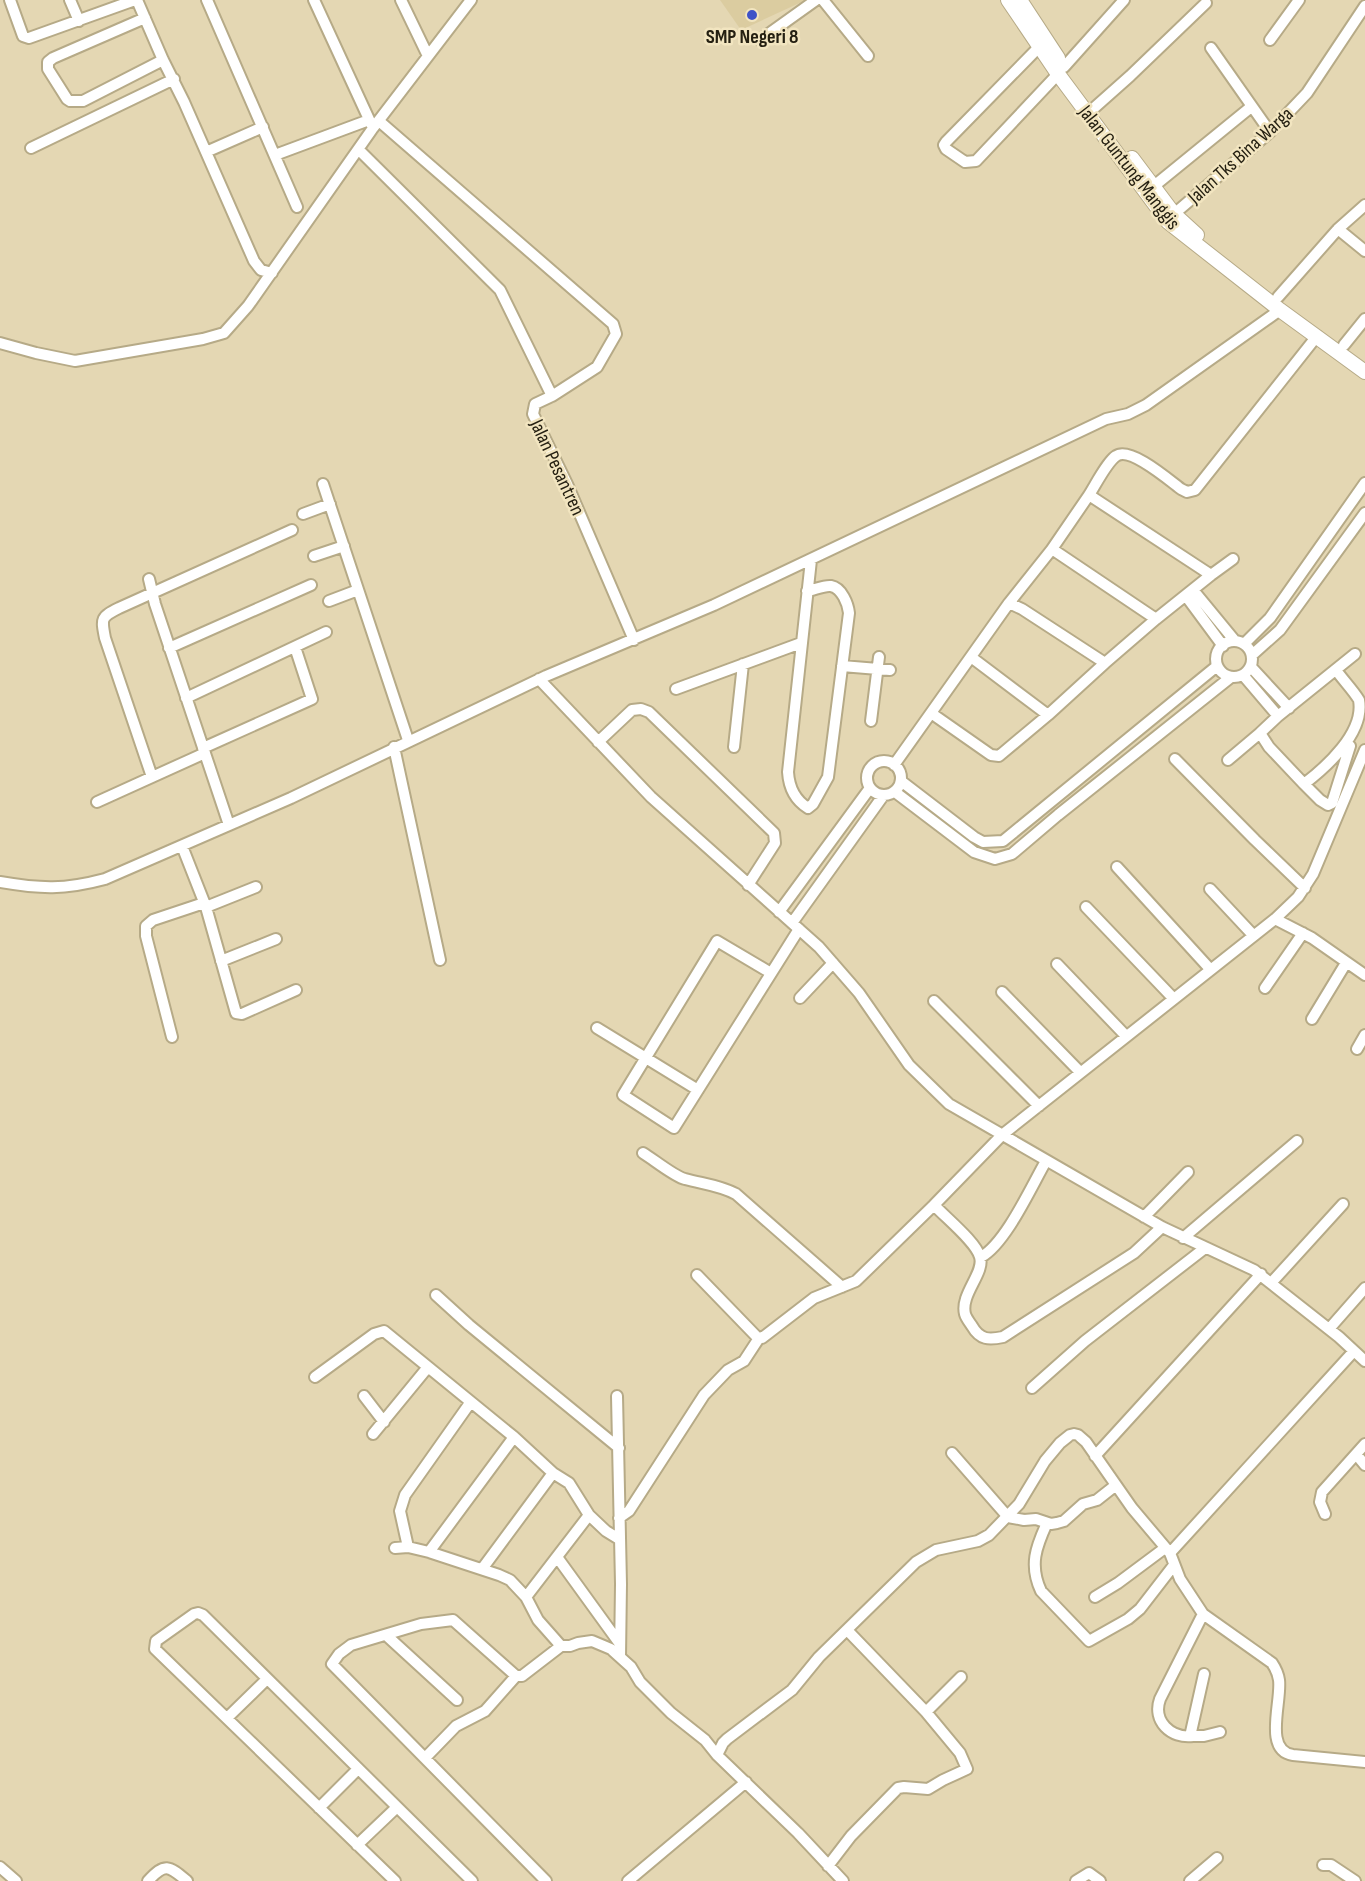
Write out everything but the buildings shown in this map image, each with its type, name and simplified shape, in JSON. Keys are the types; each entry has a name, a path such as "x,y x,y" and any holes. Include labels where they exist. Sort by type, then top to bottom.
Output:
{"street":[{"path":"10,0 23,36 26,38 33,38 136,0 174,79 254,261 261,270 272,273"},
{"path":"70,0 79,21"},
{"path":"207,0 297,207"},
{"path":"314,0 374,123 591,303 616,328 613,342 597,367 552,396"},
{"path":"401,0 428,56"},
{"path":"0,343 36,354 75,361 224,333 235,323 272,273 359,150 374,123 471,0"},
{"path":"760,40 816,0"},
{"path":"823,0 867,56"},
{"name":"Jalan Guntung Manggis","path":"1008,0 1039,47 1094,108 1174,214 1317,336 1365,372"},
{"name":"Jalan Guntung Manggis","path":"1020,0 1061,70 1168,222 1279,304 1365,361"},
{"path":"1039,47 946,142 944,145 946,149 965,162 976,161 1124,0"},
{"path":"1270,40 1299,0"},
{"path":"1094,108 1206,3"},
{"name":"Jalan Tks Bina Warga","path":"1174,214 1270,132 1306,93 1365,6"},
{"path":"145,18 52,58 48,62 48,69 67,99 77,102 163,60"},
{"path":"1211,48 1270,132"},
{"path":"31,148 174,79"},
{"path":"1154,186 1251,107"},
{"path":"275,155 374,123"},
{"path":"206,152 263,127"},
{"name":"Jalan Pesantren","path":"359,150 500,290 552,396 535,404 533,414 567,484 634,640"},
{"path":"0,882 56,888 78,886 105,879 291,798 408,740 539,680 811,560 1106,419 1128,414 1146,405 1279,304 1338,229 1365,205"},
{"path":"1338,229 1365,251"},
{"path":"1344,345 1365,319"},
{"path":"894,765 1009,603 1052,549 1115,457 1122,453 1134,456 1181,489 1187,492 1195,490 1317,336"},
{"path":"1289,708 1241,673 1223,673 1216,657 1226,643 1239,642 1270,618 1365,483"},
{"path":"323,484 408,740"},
{"path":"1089,495 1211,575"},
{"path":"303,514 330,504"},
{"path":"895,792 974,852 994,859 1012,854 1058,815 1241,673 1252,655 1281,630 1365,513"},
{"path":"152,777 103,625 105,615 292,530"},
{"path":"314,556 344,546"},
{"path":"1052,549 1156,619"},
{"path":"932,713 995,756 999,756 1156,619 1233,559"},
{"path":"807,591 831,586 842,594 848,605 849,613 828,777 811,808 807,808 794,795 789,779 801,643 807,591 811,560"},
{"path":"148,579 229,825"},
{"path":"169,648 311,585"},
{"path":"328,601 358,590"},
{"path":"1190,593 1252,655"},
{"path":"1190,593 1223,646"},
{"path":"1009,603 1022,609 1105,663"},
{"path":"186,698 326,632"},
{"path":"676,689 801,643"},
{"path":"97,802 312,699 295,646"},
{"path":"1228,759 1355,654"},
{"path":"871,721 879,657"},
{"path":"971,657 1048,715"},
{"path":"734,747 743,664"},
{"path":"842,666 890,670"},
{"path":"901,781 983,842 1003,842 1218,666"},
{"path":"1260,733 1269,747 1320,800 1328,805 1332,803 1362,715 1360,701 1336,670"},
{"path":"1241,673 1278,716"},
{"path":"539,680 651,797 819,946 859,993 909,1065 949,1104 1162,1227 1261,1274 1365,1361"},
{"path":"598,742 633,710 641,709 649,712 774,833 775,843 748,885"},
{"path":"1304,784 1350,746"},
{"path":"394,747 440,960"},
{"path":"619,1518 629,1510 643,1491 704,1395 728,1370 744,1361 759,1338 765,1336 814,1298 856,1281 1002,1136 1275,918 1298,897 1321,856 1365,750"},
{"path":"1175,759 1305,888"},
{"path":"883,761 894,765 899,770 901,781 895,792 883,796 875,794 870,788 867,777 872,766 883,761"},
{"path":"779,912 870,788"},
{"path":"771,974 717,941 623,1095 674,1128 771,974 795,926 844,850 883,796"},
{"path":"943,829 950,819"},
{"path":"831,841 844,850"},
{"path":"182,846 205,905 236,1013 242,1014 296,990"},
{"path":"1117,867 1210,969"},
{"path":"172,1037 146,936 146,926 153,920 256,887"},
{"path":"1210,889 1253,935"},
{"path":"1086,907 1173,998"},
{"path":"1275,918 1303,933 1365,975"},
{"path":"1265,988 1303,933"},
{"path":"221,961 276,939"},
{"path":"800,998 833,963"},
{"path":"1312,1019 1346,963"},
{"path":"1056,964 1126,1036"},
{"path":"1002,992 1080,1072"},
{"path":"934,1000 1039,1106"},
{"path":"597,1028 698,1090"},
{"path":"1357,1049 1365,1035"},
{"path":"1183,1238 1297,1141"},
{"path":"644,1153 683,1179 709,1183 736,1194 842,1287"},
{"path":"981,1257 988,1253 999,1240 1046,1161"},
{"path":"1144,1217 1188,1172"},
{"path":"1272,1282 1343,1204"},
{"path":"934,1205 960,1232 969,1238 981,1257 980,1269 966,1300 965,1314 974,1330 984,1339 990,1340 1003,1337 1134,1253 1162,1227"},
{"path":"1032,1388 1085,1341 1205,1248"},
{"path":"1095,1456 1261,1274"},
{"path":"698,1275 759,1338"},
{"path":"1329,1329 1365,1288"},
{"path":"436,1295 619,1448"},
{"path":"315,1377 374,1334 384,1331 514,1437 553,1473 569,1483 589,1515 606,1531 619,1539"},
{"path":"1095,1597 1168,1550 1354,1351"},
{"path":"373,1434 428,1367"},
{"path":"363,1396 384,1422"},
{"path":"617,1396 621,1584 620,1657"},
{"path":"408,1547 400,1511 405,1495 470,1403"},
{"path":"717,1755 727,1739 792,1690 819,1657 916,1562 936,1550 982,1539 1008,1517 1024,1498 1045,1461 1070,1435 1078,1435 1132,1508 1168,1550 1180,1579 1203,1614 1272,1663 1278,1672 1280,1688 1276,1736 1282,1752 1365,1762"},
{"path":"429,1552 514,1437"},
{"path":"1325,1514 1320,1502 1322,1492 1365,1444"},
{"path":"952,1453 1008,1517 1024,1520 1036,1519 1054,1524 1064,1521 1083,1504 1097,1500 1116,1485"},
{"path":"1356,1454 1365,1465"},
{"path":"482,1569 553,1473"},
{"path":"526,1597 589,1515"},
{"path":"1047,1523 1034,1555 1036,1581 1041,1591 1060,1608 1089,1641 1128,1619 1140,1609 1174,1565"},
{"path":"395,1548 408,1547 429,1552 510,1580 526,1597 538,1620 561,1646"},
{"path":"557,1557 620,1644"},
{"path":"395,1881 155,1649 156,1641 194,1614 201,1614 472,1881"},
{"path":"1203,1614 1160,1699 1159,1719 1174,1734 1184,1737 1220,1732"},
{"path":"546,1881 332,1664 339,1654 351,1645 421,1624 453,1620 516,1676 522,1676 561,1646 598,1642 611,1649 631,1667 640,1682 670,1713 705,1740 717,1755 798,1833 843,1881"},
{"path":"828,1866 851,1836 898,1788 928,1789 967,1770 960,1753 926,1712 847,1630"},
{"path":"386,1635 457,1700"},
{"path":"1193,1736 1191,1725 1204,1674"},
{"path":"425,1758 456,1726 485,1711 516,1676"},
{"path":"926,1712 961,1677"},
{"path":"227,1718 267,1679"},
{"path":"319,1808 358,1769"},
{"path":"628,1881 746,1782"},
{"path":"357,1845 397,1807"},
{"path":"1190,1881 1217,1858"},
{"path":"1323,1866 1331,1865 1355,1881"},
{"path":"0,1867 16,1881"},
{"path":"148,1881 157,1870 165,1867 173,1869 187,1881"},
{"path":"1202,1871 1208,1881"},
{"path":"1076,1881 1087,1873 1100,1881"}],"shaded area":[{"name":"SMP Negeri 8","path":"720,0 806,0 741,30"}],"place":[{"name":"SMP Negeri 8","path":"752,15"}]}
